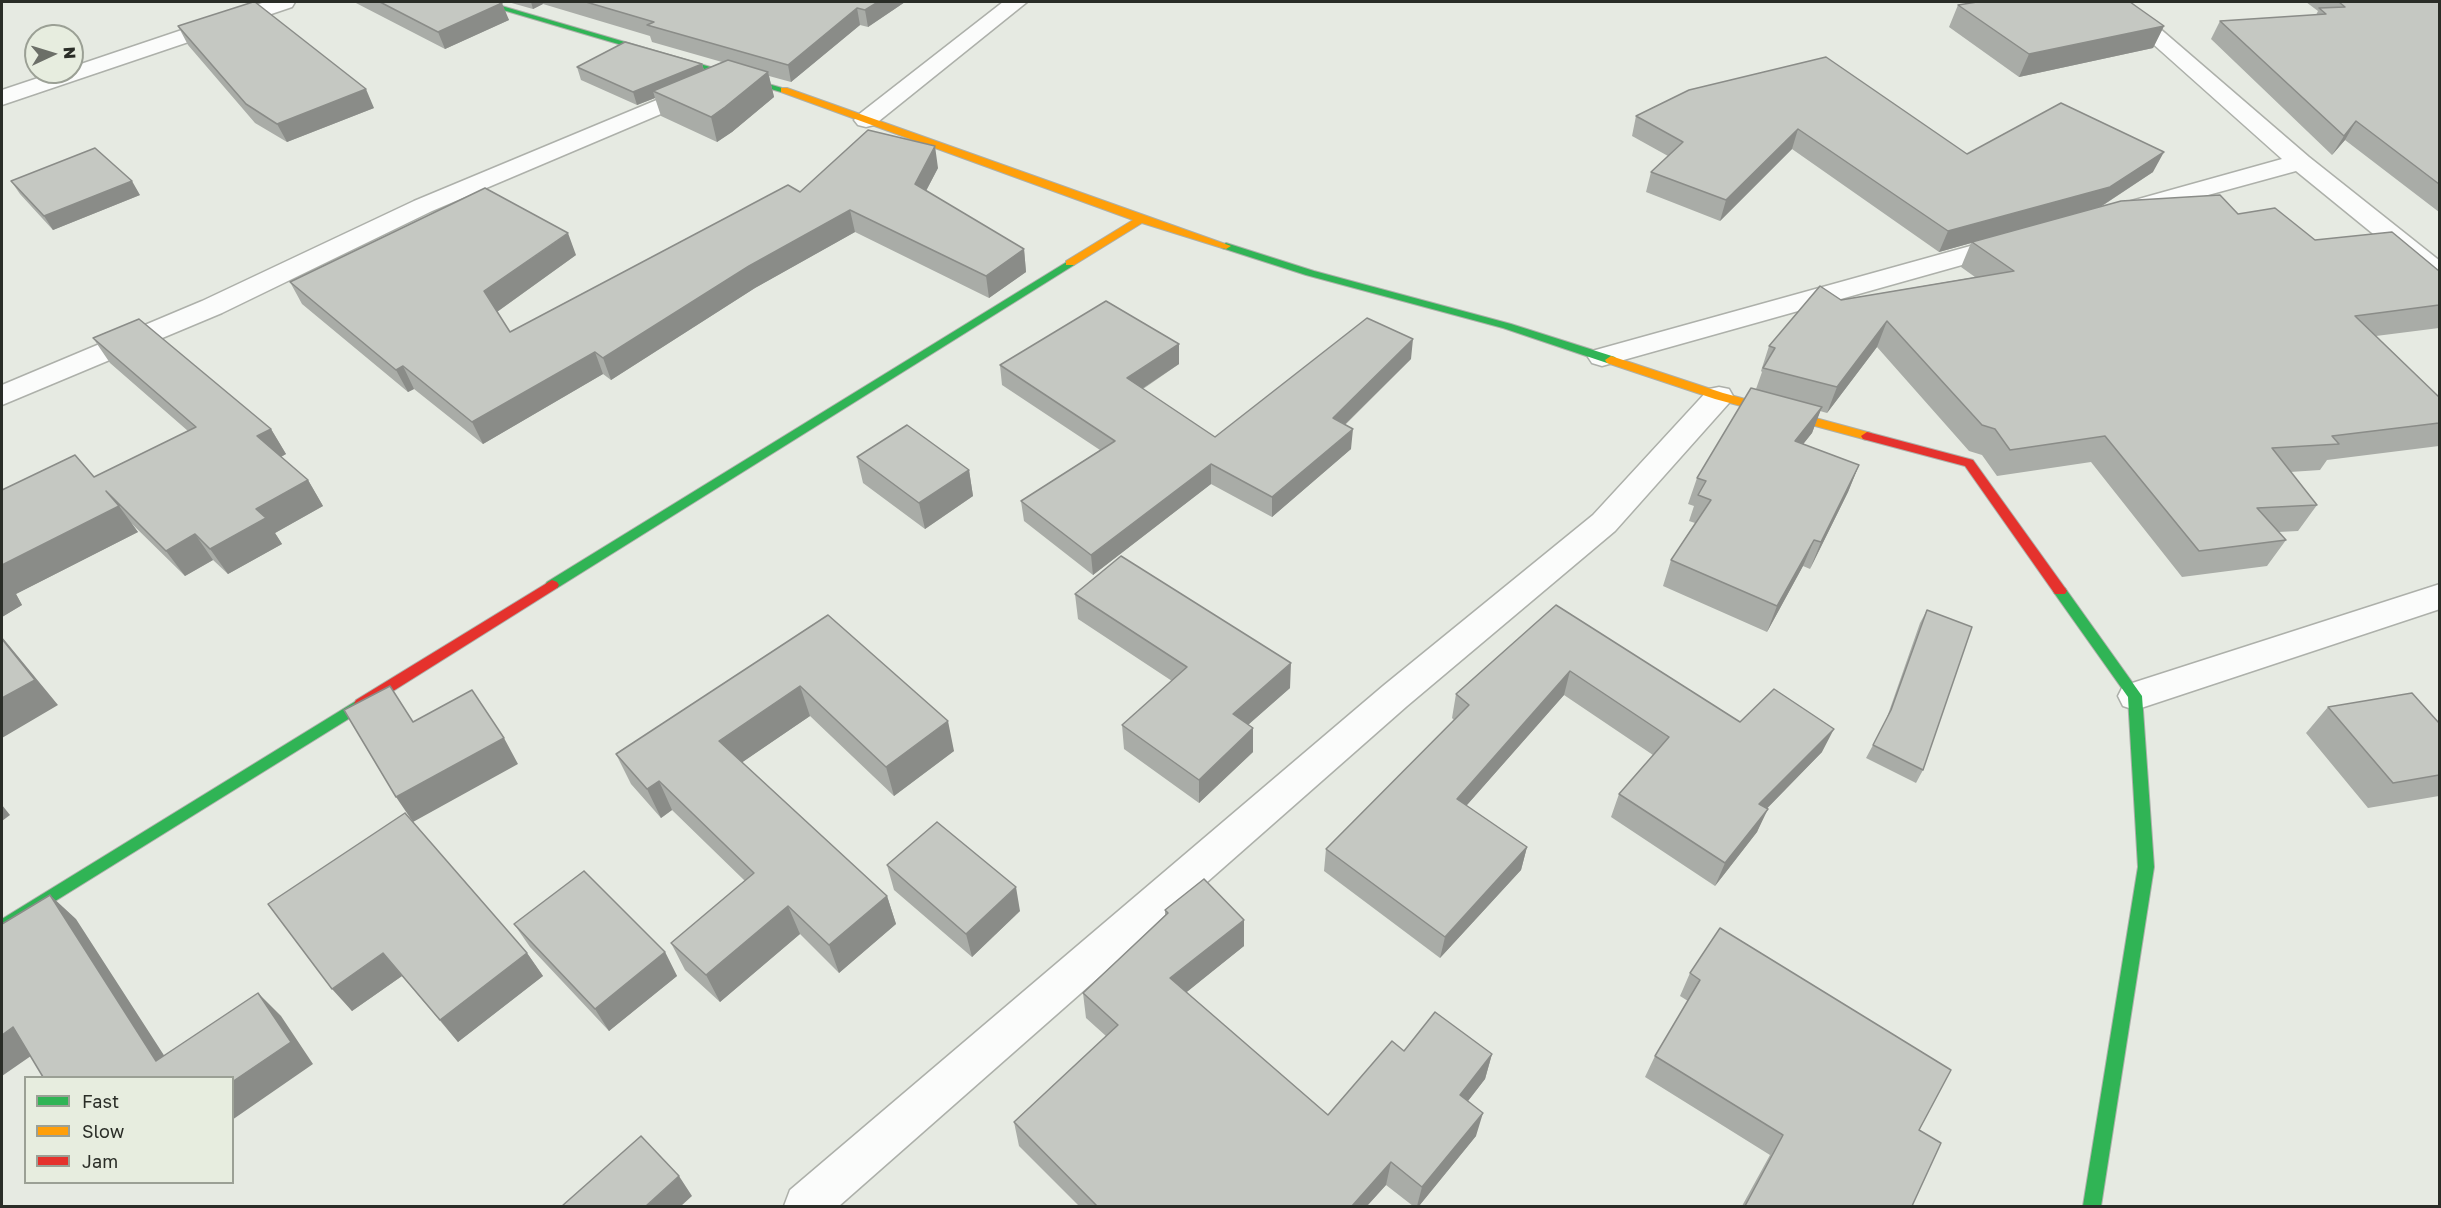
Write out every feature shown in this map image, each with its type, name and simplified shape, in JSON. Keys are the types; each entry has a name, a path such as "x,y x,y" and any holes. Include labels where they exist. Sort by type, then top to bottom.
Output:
{"street":[{"path":"2,98 284,2"},
{"path":"484,2 782,89 1141,219 1310,273 1507,326 1719,396 1969,463 2135,696 2145,867 2092,1206"},
{"path":"866,120 1016,2"},
{"path":"2117,2 2300,162 2439,275"},
{"path":"2,396 212,307 423,206 732,75"},
{"path":"2106,216 2300,162"},
{"path":"2,927 1141,219"},
{"path":"1602,357 2037,235"},
{"path":"806,1206 1395,696 1604,524 1719,396"},
{"path":"2135,696 2439,596"}],"building":[{"path":"253,2 366,89 277,124 246,104 178,26"},
{"path":"380,2 498,2 502,3 438,32"},
{"path":"586,2 878,2 865,10 857,8 788,65 647,25 654,22"},
{"path":"1977,2 2130,2 2164,26 2029,54 1958,5"},
{"path":"2339,2 2439,2 2439,184 2356,121 2344,136 2220,21 2326,14 2319,8 2345,7"},
{"path":"625,42 702,64 633,92 577,67"},
{"path":"1826,57 1967,154 2061,103 2164,152 2110,187 1948,231 1798,129 1726,200 1651,172 1683,142 1636,116 1689,90"},
{"path":"728,60 768,72 711,117 653,91"},
{"path":"868,130 935,146 915,184 1024,249 986,276 850,210 749,266 603,358 595,352 472,422 403,366 396,370 290,282 485,188 568,233 484,291 510,332 788,185 800,192"},
{"path":"95,148 132,181 44,216 11,181"},
{"path":"2220,195 2238,214 2275,208 2315,240 2392,232 2439,271 2439,305 2355,316 2439,397 2439,423 2332,436 2339,444 2272,448 2317,505 2257,508 2286,540 2199,551 2105,436 2010,450 1995,429 1982,425 1887,321 1837,387 1763,368 1775,348 1769,346 1820,286 1841,300 2014,271 1972,242 2121,201"},
{"path":"1106,301 1179,344 1127,378 1215,437 1367,318 1413,339 1333,418 1353,429 1272,497 1211,464 1091,555 1021,501 1115,441 1000,365"},
{"path":"139,319 271,429 257,436 308,480 256,509 266,518 210,549 195,534 166,551 106,491 119,506 2,565 2,490 75,455 94,477 196,427 93,338"},
{"path":"1751,388 1822,407 1795,441 1859,465 1821,542 1814,540 1777,606 1671,560 1711,500 1698,495 1706,481 1697,478"},
{"path":"907,425 969,470 919,503 857,457"},
{"path":"1121,556 1291,663 1233,714 1253,728 1199,780 1122,725 1187,667 1075,594"},
{"path":"1556,605 1740,722 1774,689 1834,729 1759,804 1768,809 1725,863 1619,794 1669,737 1570,671 1457,799 1527,847 1445,937 1326,849 1469,705 1456,694"},
{"path":"1927,610 1972,627 1923,770 1873,745 1891,710"},
{"path":"828,615 948,721 886,767 800,686 719,741 887,896 829,945 788,906 706,975 671,943 754,873 659,781 647,789 616,754"},
{"path":"2,639 35,680 2,698"},
{"path":"390,686 413,722 472,690 504,738 396,797 344,710"},
{"path":"2412,693 2439,723 2439,775 2393,783 2328,707"},
{"path":"405,813 527,953 440,1020 383,953 332,989 268,904"},
{"path":"937,822 1016,887 966,934 887,865"},
{"path":"584,871 665,952 595,1009 514,924"},
{"path":"1204,879 1244,920 1170,978 1328,1115 1392,1041 1404,1051 1435,1012 1492,1054 1460,1095 1483,1113 1422,1187 1391,1162 1352,1206 1097,1206 1014,1122 1118,1025 1083,993 1168,913 1165,910"},
{"path":"50,895 156,1061 258,993 291,1042 234,1081 234,1076 42,1076 13,1027 2,1035 2,924"},
{"path":"1720,928 1951,1070 1919,1130 1941,1143 1912,1206 1745,1206 1783,1135 1655,1056 1700,980 1690,973"},
{"path":"641,1136 679,1176 646,1206 562,1206"}],"traffic: fast":[{"path":"480,2 784,90"},
{"path":"1226,246 1310,273 1507,326 1611,360"},
{"path":"552,585 1070,263"},
{"path":"2060,591 2135,696 2146,867 2092,1206"},
{"path":"2,927 361,704"}],"traffic: slow":[{"path":"784,90 1141,219 1226,246"},
{"path":"1070,263 1141,219"},
{"path":"1611,360 1719,396 1867,436"}],"traffic: jam":[{"path":"1867,436 1969,463 2060,591"},
{"path":"361,704 552,585"}]}
